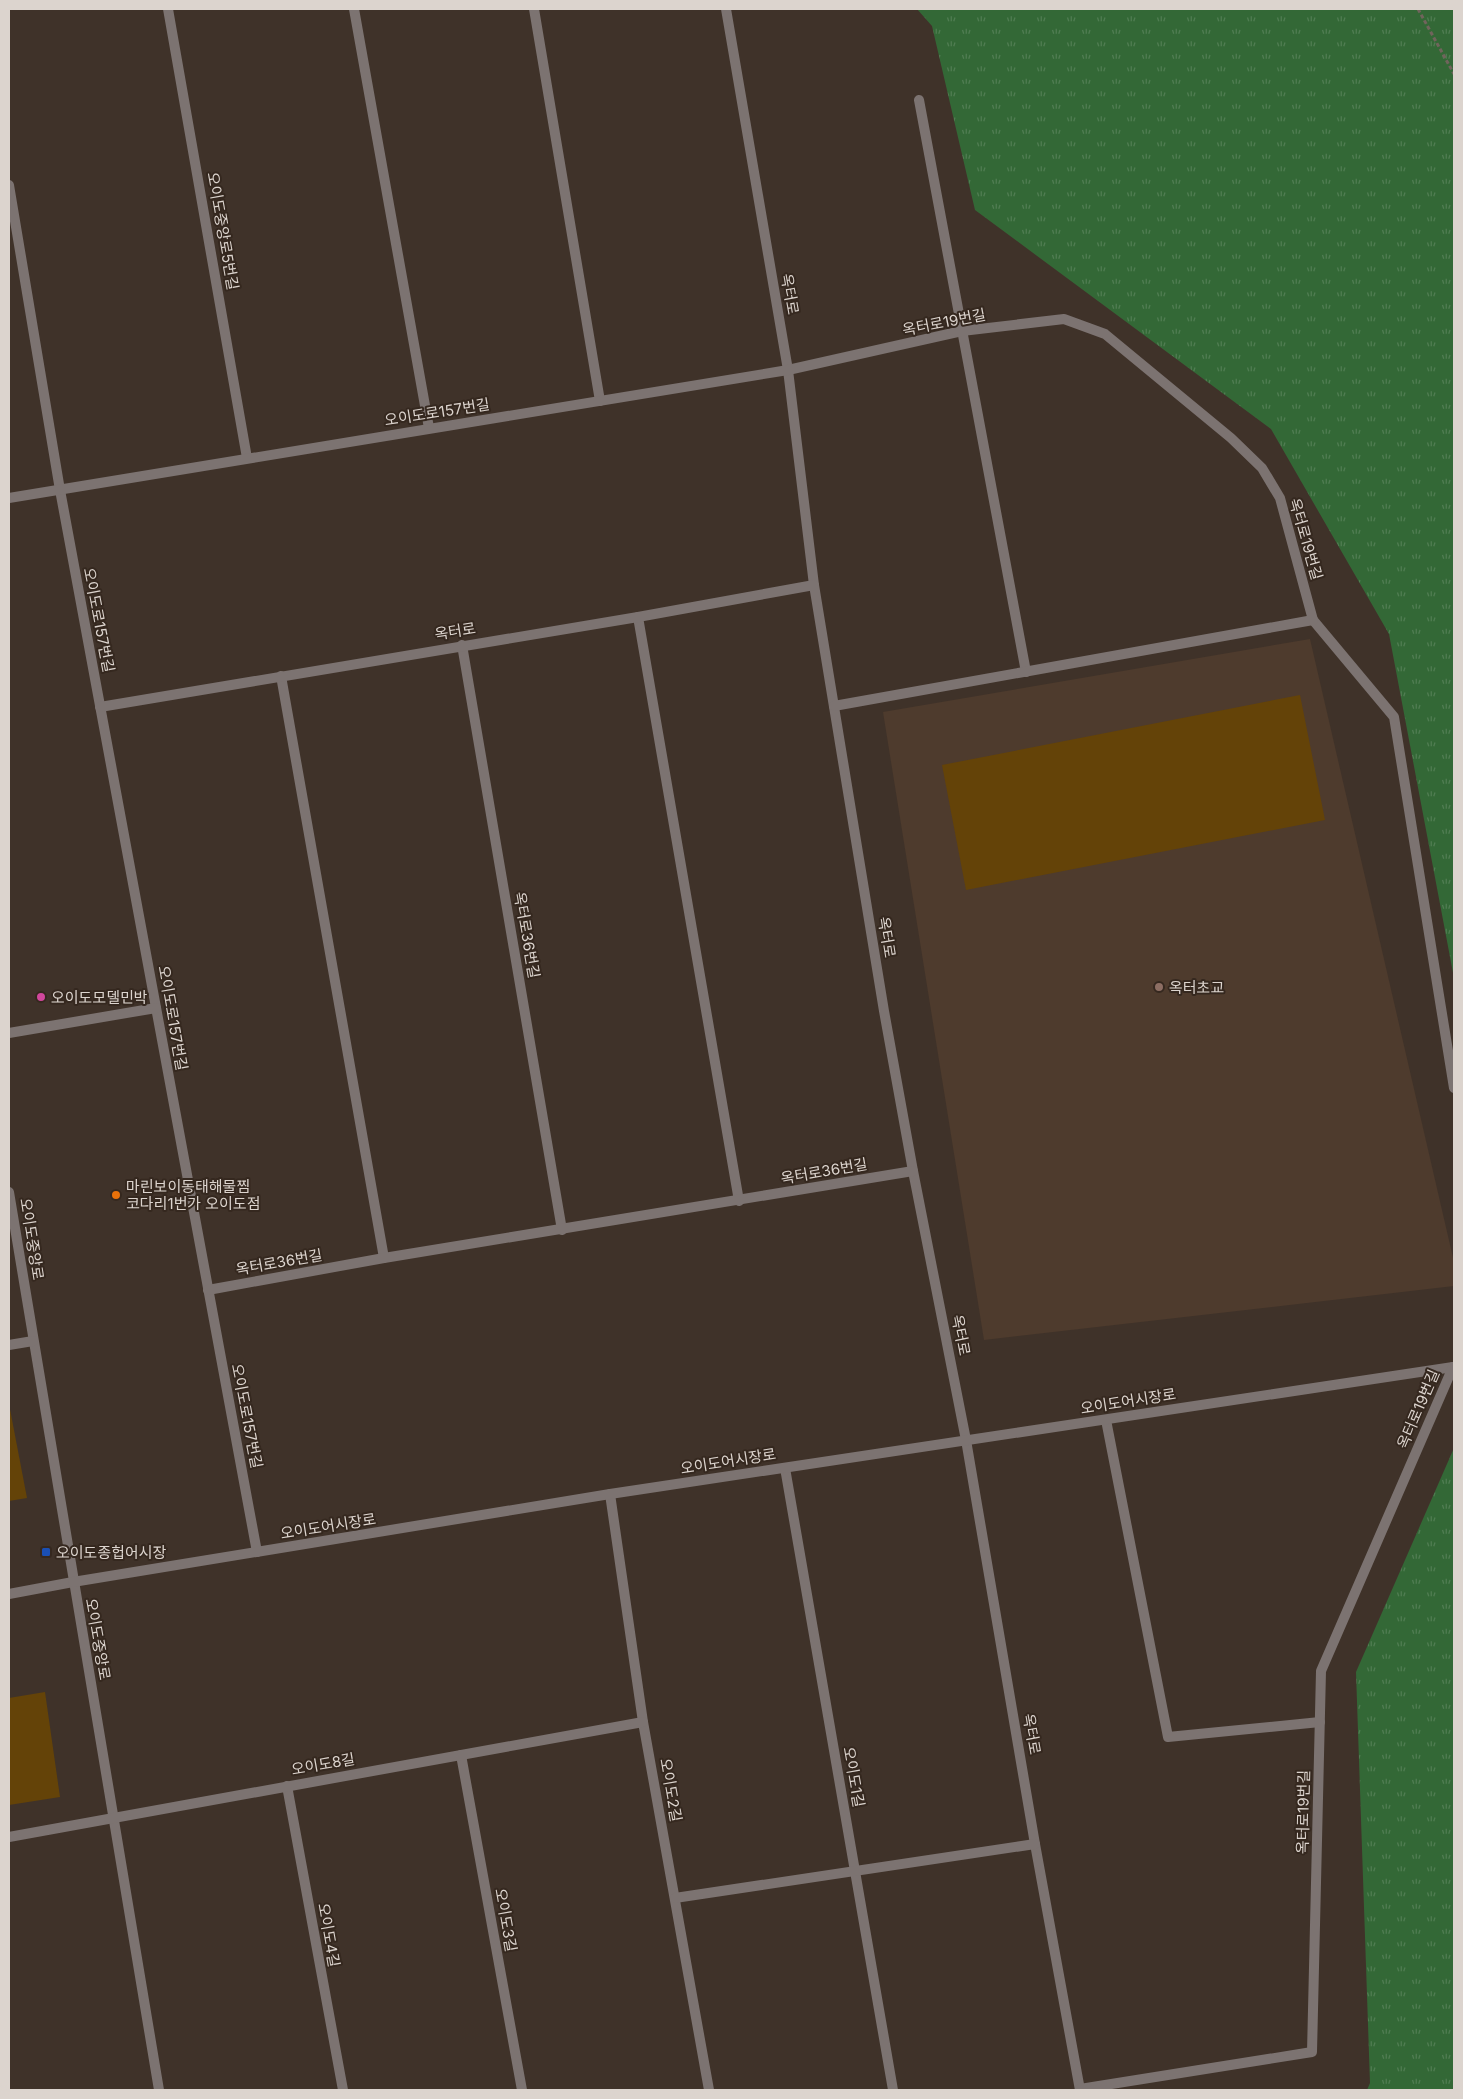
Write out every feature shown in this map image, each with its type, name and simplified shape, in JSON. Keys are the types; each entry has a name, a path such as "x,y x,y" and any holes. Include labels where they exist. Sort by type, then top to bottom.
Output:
{"street":[{"name":"오이도중앙로5번길","path":"168,9 247,458"},
{"path":"354,9 429,428"},
{"path":"534,9 600,401"},
{"name":"옥터로","path":"726,9 788,370 814,585 884,1011 913,1172 966,1440 1035,1844 1080,2090"},
{"path":"919,100 1026,672"},
{"path":"9,186 60,490"},
{"name":"옥터로19번길","path":"788,370 962,331 1064,319 1105,334 1230,438 1262,468 1280,498 1313,620 1394,717 1454,1088"},
{"name":"오이도로157번길","path":"9,498 788,370"},
{"name":"오이도로157번길","path":"60,490 257,1552"},
{"name":"옥터로","path":"100,707 638,617 814,585"},
{"path":"638,617 739,1201"},
{"path":"834,706 1313,620"},
{"name":"옥터로36번길","path":"462,645 562,1230"},
{"path":"282,676 384,1258"},
{"path":"9,1033 156,1008"},
{"name":"옥터로36번길","path":"208,1290 384,1258 913,1172"},
{"name":"오이도중앙로","path":"9,1192 159,2090"},
{"path":"9,1345 33,1341"},
{"name":"옥터로19번길","path":"1080,2090 1312,2052 1321,1670 1454,1366"},
{"name":"오이도어시장로","path":"9,1594 610,1494 1454,1366"},
{"path":"1106,1420 1168,1737 1320,1722"},
{"name":"오이도1길","path":"785,1468 893,2090"},
{"name":"오이도2길","path":"610,1494 643,1722 709,2090"},
{"name":"오이도8길","path":"9,1837 643,1722"},
{"name":"오이도3길","path":"461,1755 522,2090"},
{"name":"오이도4길","path":"287,1786 343,2090"},
{"path":"675,1898 1035,1844"}],"path":[{"path":"1418,9 1454,74"}],"shaded area":[{"name":"옥터초교","path":"1310,639 1454,1262 1454,1286 984,1340 883,712"}],"green space":[{"path":"917,9 1454,9 1454,978 1389,634 1271,429 975,210 932,26"},
{"path":"1454,1448 1454,2090 1367,2090 1370,2083 1356,1672"}],"building":[{"path":"1300,695 1325,820 966,890 942,765"},
{"path":"9,1404 27,1498 9,1501"},
{"path":"45,1692 60,1797 9,1805 9,1698"}],"place":[{"name":"옥터초교","path":"1159,987"},
{"name":"오이도모델민박","path":"41,997"},
{"name":"마린보이동태해물찜 코다리1번가 오이도점","path":"116,1195"},
{"name":"오이도종헙어시장","path":"46,1552"}]}
